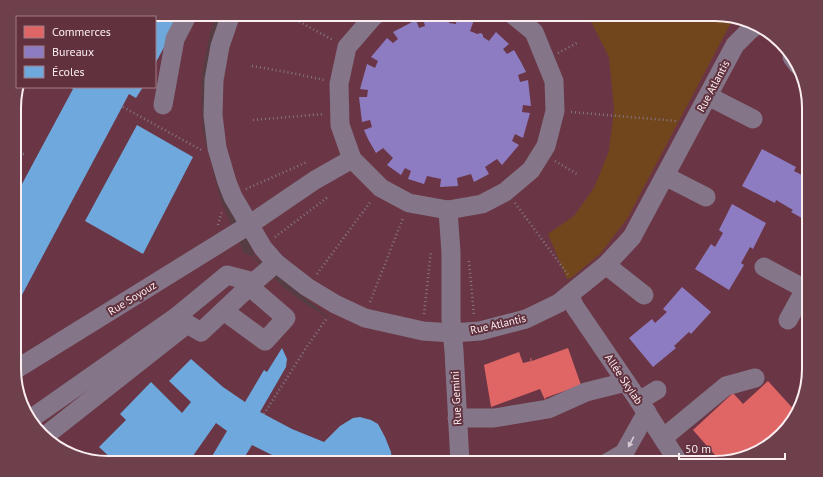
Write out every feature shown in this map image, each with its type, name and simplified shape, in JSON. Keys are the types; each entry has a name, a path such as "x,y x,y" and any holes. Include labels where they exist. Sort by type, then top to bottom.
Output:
{"street":[{"path":"163,105 175,39 184,21"},
{"name":"Rue Atlantis","path":"229,21 220,46 214,80 213,115 217,148 233,197 263,248 276,263 307,287 335,304 365,318 423,332 452,333 480,331 526,319 559,303 570,287 606,266 632,237 735,45 751,30"},
{"path":"369,21 347,47 339,84 340,125 352,159 381,188 409,203 448,210 482,204 505,192 531,170 546,146 555,111 554,81 534,32 521,21"},
{"path":"708,96 752,119"},
{"name":"Rue Soyouz","path":"21,366 249,225 315,180 352,159"},
{"path":"665,176 706,197"},
{"name":"Rue Gemini","path":"448,210 451,253 451,319 460,456"},
{"path":"182,320 201,332 276,263"},
{"path":"606,266 644,295"},
{"path":"764,267 802,284"},
{"path":"49,432 182,320 227,275 252,285 286,318 265,341 224,311"},
{"name":"Allée Skylab","path":"570,287 575,307 643,406 675,456"},
{"path":"788,320 802,295"},
{"path":"35,416 182,320"},
{"path":"663,438 726,386 755,378"},
{"path":"458,418 494,418 548,409 586,392 626,382"},
{"path":"619,456 624,453 643,406 657,390"}],"path":[{"path":"298,21 347,47"},
{"path":"546,60 577,43"},
{"path":"252,66 297,74 339,84"},
{"path":"123,107 203,152"},
{"path":"555,111 694,122"},
{"path":"253,120 340,113"},
{"path":"21,154 26,154"},
{"path":"541,154 577,174"},
{"path":"233,197 244,190 268,181 307,162"},
{"path":"307,287 381,188"},
{"path":"505,192 570,287"},
{"path":"263,248 328,197"},
{"path":"365,318 376,284 409,203"},
{"path":"423,319 431,251"},
{"path":"468,257 475,318"},
{"path":"264,414 306,348 328,318"}],"shaded area":[{"path":"156,21 214,21 210,33 202,73 201,96 203,132 221,201 244,253 252,256 283,287 304,303 335,322 255,257 220,171 205,112 209,50 223,21 715,21 738,24 768,39 777,46 790,64 799,85 802,102 802,375 799,392 784,422 777,431 758,444 738,453 721,456 108,456 85,453 64,444 55,438 36,417 26,397 22,380 21,108 23,91 24,88 156,88"},
{"path":"591,21 715,21 731,23 627,219 600,254 571,278 567,279 548,234 574,216 594,188 609,151 614,109 609,57"}],"building: Commerces":[{"path":"568,348 581,385 545,398 546,400 540,389 491,407 484,365 519,352 523,363 531,361 530,358 532,361"},
{"path":"768,381 792,408 777,431 768,438 738,453 716,456 693,430 733,393 743,404"}],"building: Bureaux":[{"path":"414,21 416,21 419,28 425,26 424,21 449,21 449,23 456,24 456,21 474,21 470,31 477,34 481,33 483,37 489,41 496,32 509,44 503,49 507,54 514,50 526,72 518,75 520,82 528,80 531,106 523,105 522,112 530,113 523,138 515,134 512,141 519,145 502,165 497,159 485,167 489,174 474,182 471,174 457,178 458,186 440,187 441,179 427,176 424,184 408,179 411,171 405,168 401,175 387,165 393,158 383,148 376,153 364,130 372,127 370,120 362,122 359,97 367,97 368,90 360,89 367,64 375,68 378,61 371,57 387,38 393,43 398,39 393,32"},
{"path":"762,149 796,167 794,171 802,175 802,218 791,212 793,210 776,200 775,203 742,186"},
{"path":"732,204 766,223 753,249 750,247 741,263 744,265 729,290 695,269 711,244 715,247 723,233 719,230"},
{"path":"682,287 711,312 691,334 689,332 674,346 676,348 653,367 629,338 652,319 655,323 667,312 663,309"}],"building: Écoles":[{"path":"156,21 178,21 156,62"},
{"path":"71,88 142,88 136,98 129,94 21,297 21,186 73,89"},
{"path":"137,125 193,157 143,254 85,221"},
{"path":"282,348 287,359 286,367 260,412 292,429 324,442 340,426 353,418 360,417 371,420 378,424 385,437 391,456 274,456 252,445 245,456 212,456 227,431 216,423 193,456 109,456 99,447 126,420 120,414 151,382 182,413 191,402 169,381 191,359 223,387 245,402 264,370 267,372"}]}
